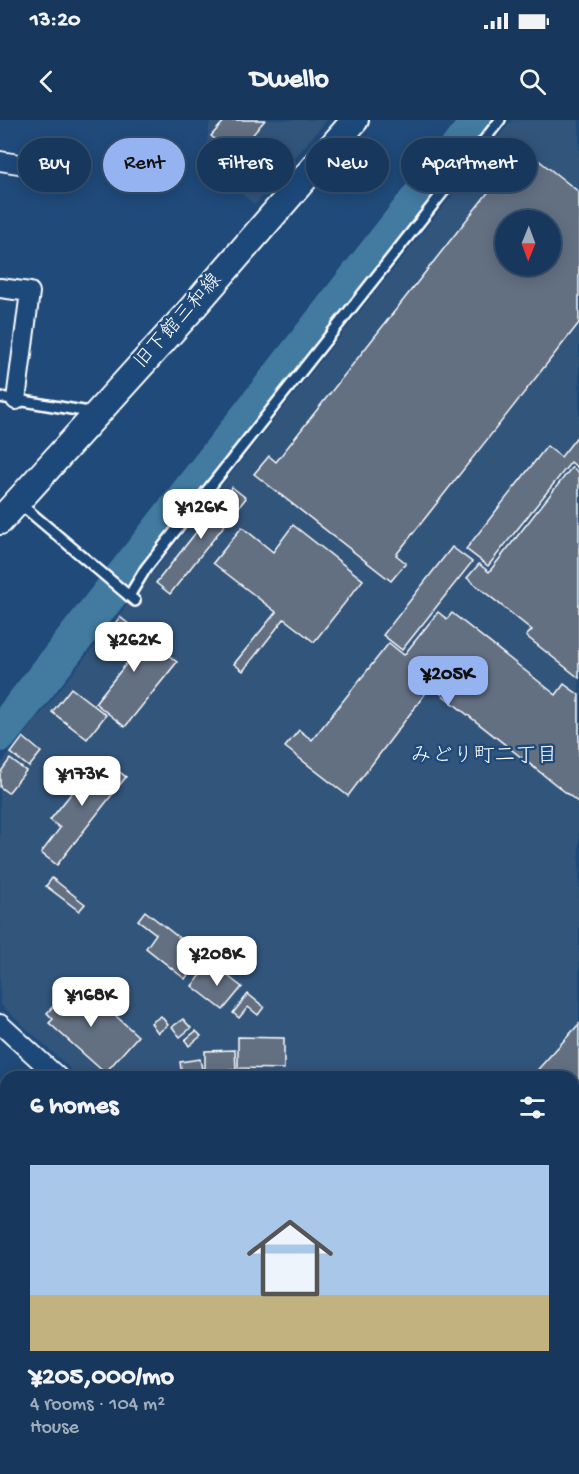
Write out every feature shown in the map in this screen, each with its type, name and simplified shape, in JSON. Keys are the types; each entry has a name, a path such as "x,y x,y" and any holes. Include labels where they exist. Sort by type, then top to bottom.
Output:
{"street":[{"name":"旧下館三和線","path":"0,520 189,312 355,120"},
{"path":"0,161 18,164"},
{"path":"0,288 30,292 8,398"},
{"path":"0,1024 51,1071"}],"lane":[{"path":"17,501 129,596 146,568 500,120"},
{"path":"8,398 97,413"}],"shaded area":[{"path":"210,120 327,120 312,138 306,138 306,145 294,159 294,138 207,138"},
{"path":"512,120 579,120 579,1071 73,1071 0,1004 0,765 455,192 537,192 537,138 498,138"},
{"path":"239,192 266,192 255,205"}],"building":[{"path":"225,120 265,120 250,138 213,138 211,136"},
{"path":"537,159 579,192 579,323 396,555 406,563 391,581 254,474 269,456 276,462 488,192 537,192"},
{"path":"579,434 578,468 571,462 488,566 466,549 547,446 561,457"},
{"path":"572,467 579,473 579,678 526,636 532,630 467,578 479,564 489,572"},
{"path":"232,487 246,498 170,594 156,583"},
{"path":"293,525 363,580 314,642 284,619 243,671 234,664 276,612 213,563 242,527 273,552"},
{"path":"452,547 472,562 402,650 383,635"},
{"path":"438,612 447,619 452,613 556,695 564,684 579,695 579,803 431,686 348,796 285,747 299,730 312,740 389,643 404,655"},
{"path":"120,617 177,662 125,727 95,703 130,659 104,638"},
{"path":"71,688 106,715 87,739 52,712"},
{"path":"23,737 41,752 29,767 11,753"},
{"path":"100,757 126,777 57,865 41,853 60,828 50,820 74,790 69,786 83,768 88,772"},
{"path":"10,759 26,771 8,793 0,787 0,773"},
{"path":"52,878 85,904 79,911 46,886"},
{"path":"145,911 202,956 185,979 146,948 156,934 138,920"},
{"path":"211,963 242,987 223,1010 192,986"},
{"path":"83,986 138,1036 107,1071 103,1071 49,1023 53,1019 47,1013 70,988 76,994"},
{"path":"248,994 264,1007 258,1015 248,1007 239,1018 233,1013"},
{"path":"161,1016 168,1025 158,1033 151,1023"},
{"path":"183,1019 191,1028 180,1037 172,1027"},
{"path":"579,1024 579,1071 536,1071"},
{"path":"196,1031 201,1036 189,1046 185,1040"},
{"path":"238,1037 284,1038 284,1069 238,1068"},
{"path":"235,1050 236,1070 205,1070 205,1051"},
{"path":"200,1059 202,1071 181,1071 180,1062"}],"waterway":[{"path":"0,734 480,120"}],"district":[{"name":"みどり町二丁目","path":"484,757"}]}
